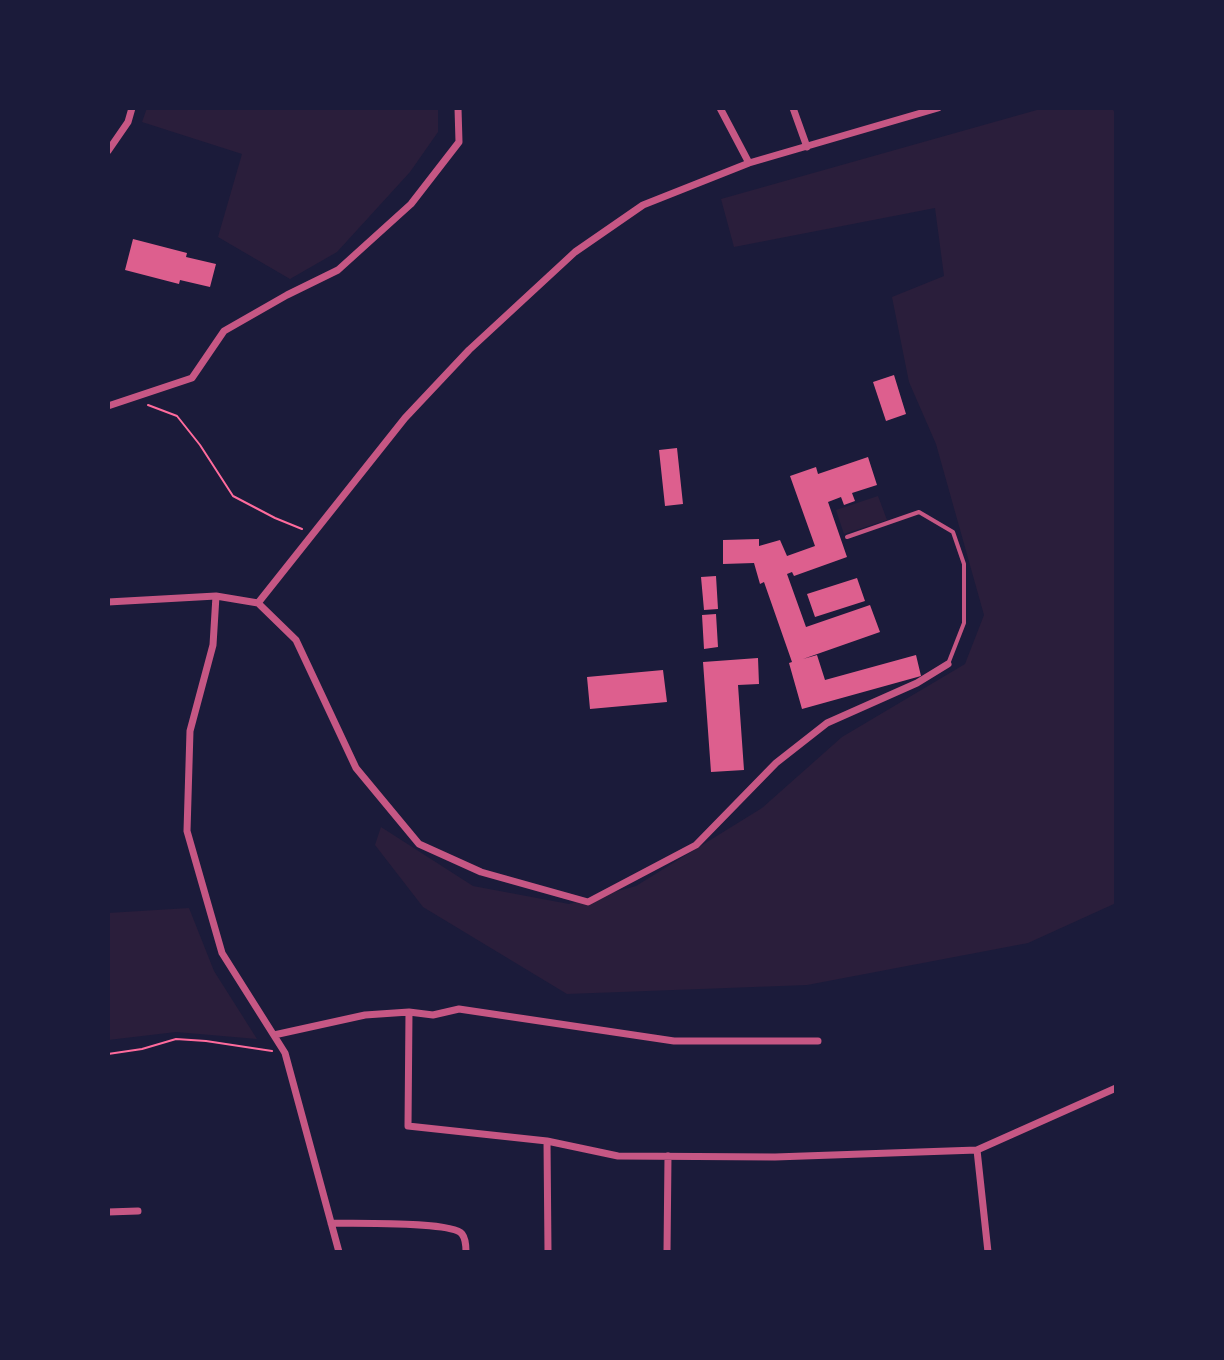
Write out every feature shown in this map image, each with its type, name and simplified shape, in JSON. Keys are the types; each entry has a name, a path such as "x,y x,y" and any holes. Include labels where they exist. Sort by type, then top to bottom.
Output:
{"street":[{"path":"108,151 128,122 132,108"},
{"path":"108,406 192,378 224,331 338,270 411,204 459,142 458,108"},
{"path":"720,108 749,163"},
{"path":"793,108 807,147"},
{"path":"258,603 405,418 469,350 575,252 643,205 749,163 938,108"},
{"path":"216,596 213,645 190,731 187,831 222,953 285,1053 339,1252"},
{"path":"108,602 216,596 258,603 296,640 356,768 419,844 481,872 588,902 696,845 776,763 827,723 917,683 948,664"},
{"path":"274,1035 365,1015 409,1012 433,1015 459,1009 674,1041 818,1041"},
{"path":"409,1012 408,1126 547,1141 618,1156 775,1157 977,1150 1116,1088"},
{"path":"547,1141 548,1252"},
{"path":"977,1150 988,1252"},
{"path":"667,1252 668,1156"},
{"path":"108,1212 138,1211"},
{"path":"331,1223 429,1225 459,1230 464,1235 466,1252"}],"lane":[{"path":"847,537 919,512 953,532 964,564 964,623 948,664"}],"path":[{"path":"132,399 177,416 233,496 275,518 314,533"},
{"path":"108,1054 142,1049 176,1039 285,1053"}],"shaded area":[{"path":"147,108 438,108 438,132 410,172 337,252 290,279 218,237 242,154 142,122"},
{"path":"1044,108 1112,108 1116,115 1116,903 1028,943 807,985 567,994 423,907 375,845 381,827 473,886 569,904 636,886 762,808 842,737 965,664 984,615 936,444 909,382 892,297 944,276 935,208 734,247 721,199"},
{"path":"878,496 887,520 844,534 836,510"},
{"path":"189,908 214,971 257,1039 176,1032 108,1040 108,913"}],"building":[{"path":"133,239 216,264 210,287 180,280 179,284 125,270"},
{"path":"894,375 906,414 886,421 873,382"},
{"path":"677,448 683,504 665,506 659,450"},
{"path":"868,457 877,485 852,493 855,501 844,505 841,497 828,502 847,557 794,576 792,572 787,574 806,627 870,605 880,632 803,659 817,655 825,680 916,655 921,676 802,709 789,663 792,662 764,582 760,584 754,563 723,564 723,540 759,539 759,546 780,540 787,556 815,546 790,476 816,467 818,474"},
{"path":"716,576 718,609 704,610 701,577"},
{"path":"857,578 865,601 815,617 807,594"},
{"path":"716,614 718,647 704,649 702,615"},
{"path":"758,658 759,684 738,685 744,770 711,772 703,662"},
{"path":"663,670 667,702 590,709 587,677"}]}
